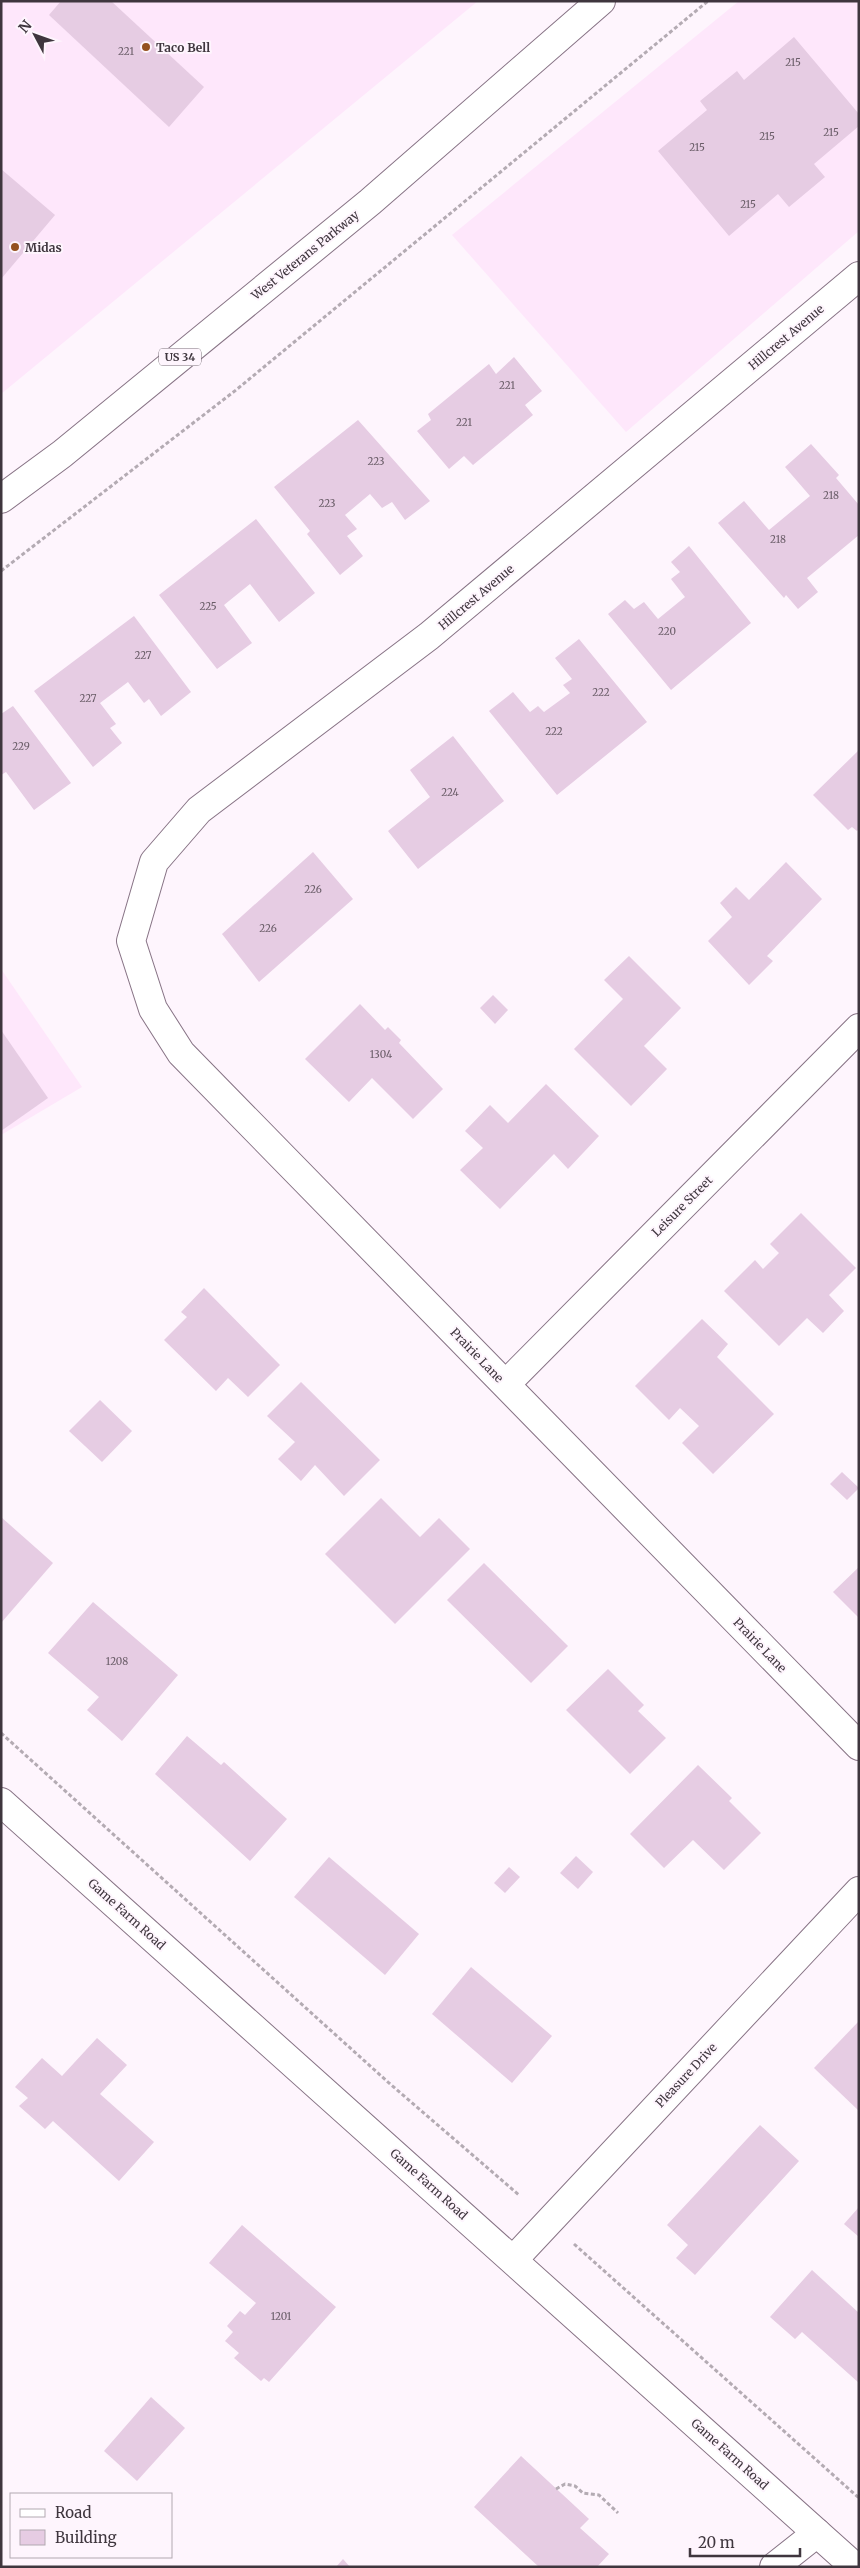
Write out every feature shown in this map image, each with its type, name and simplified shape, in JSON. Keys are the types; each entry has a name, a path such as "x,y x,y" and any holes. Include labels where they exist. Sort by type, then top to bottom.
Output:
{"street":[{"name":"West Veterans Parkway","path":"1,499 62,454 370,202 601,1"},
{"name":"Hillcrest Avenue","path":"131,941 154,862 199,810 429,636 859,276"},
{"name":"Prairie Lane","path":"131,941 153,1009 181,1053 859,1746"},
{"name":"Leisure Street","path":"506,1384 859,1028"},
{"name":"Game Farm Road","path":"1,1802 856,2567"},
{"name":"Pleasure Drive","path":"514,2259 859,1891"},
{"path":"774,2567 817,2533"}],"path":[{"path":"1,571 236,390 708,1"},
{"path":"1,1733 389,2083 519,2195"},
{"path":"573,2243 859,2498"},
{"path":"556,2489 565,2484 575,2486 583,2493 599,2495 618,2513"}],"shaded area":[{"path":"1,1 478,1 1,394"},
{"path":"739,1 859,1 859,231 626,432 452,235"},
{"path":"1,969 82,1087 1,1135"}],"building":[{"path":"61,1 111,1 204,87 169,127 49,15"},
{"path":"794,37 859,114 859,126 814,164 825,177 789,207 778,194 729,236 658,151 707,110 700,101 737,71 744,80"},
{"name":"Midas","path":"1,169 55,215 1,279"},
{"path":"514,357 542,391 525,405 533,415 473,465 464,456 449,469 417,431 431,420 428,414 489,364 496,374"},
{"path":"358,420 430,501 405,520 392,502 382,508 370,494 345,515 357,529 347,536 363,556 340,575 307,534 310,531 274,487"},
{"path":"811,444 839,475 836,478 859,505 859,535 807,578 818,592 798,609 786,595 784,598 718,523 744,501 769,530 810,496 785,467"},
{"path":"256,519 315,593 279,622 250,584 224,605 252,643 217,669 159,595"},
{"path":"689,546 751,623 671,690 608,614 625,600 634,609 644,602 658,619 685,597 671,579 680,572 671,562"},
{"path":"134,616 191,692 161,716 149,699 144,703 128,682 100,703 116,724 110,728 122,743 93,767 34,691"},
{"path":"579,639 647,722 557,795 489,711 513,692 530,712 538,706 544,712 570,693 563,685 572,679 555,658"},
{"path":"13,706 71,783 34,810 6,772 1,775 1,714"},
{"path":"453,736 504,801 418,869 388,831 430,797 410,770"},
{"path":"859,750 859,829 857,831 852,827 848,830 813,795"},
{"path":"313,852 353,899 259,982 222,934"},
{"path":"786,862 822,899 767,956 773,961 749,985 708,941 732,917 720,903 736,887 749,900"},
{"path":"629,956 681,1008 644,1046 667,1069 631,1106 574,1049 623,999 604,980"},
{"path":"493,995 508,1010 495,1024 480,1008"},
{"path":"360,1004 385,1030 388,1027 401,1040 399,1043 443,1089 413,1119 372,1078 349,1102 305,1059"},
{"path":"1,1030 48,1098 1,1131"},
{"path":"546,1084 599,1136 568,1169 554,1154 500,1209 460,1170 483,1148 465,1131 490,1105 508,1123"},
{"path":"801,1213 856,1268 829,1295 844,1311 823,1333 807,1318 779,1346 724,1291 755,1260 763,1269 779,1253 770,1244"},
{"path":"204,1288 280,1365 248,1397 228,1378 216,1391 164,1340 187,1317 181,1312"},
{"path":"702,1319 728,1344 717,1357 774,1414 713,1474 682,1443 699,1426 680,1408 669,1420 635,1386"},
{"path":"301,1382 380,1460 344,1496 315,1465 301,1481 278,1459 295,1442 267,1416"},
{"path":"100,1400 132,1431 102,1462 69,1431"},
{"path":"842,1472 859,1488 847,1500 830,1484"},
{"path":"381,1498 420,1537 439,1518 470,1549 395,1624 325,1554"},
{"path":"1,1517 53,1563 1,1623"},
{"path":"484,1563 568,1646 531,1683 447,1600"},
{"path":"859,1567 859,1618 833,1592"},
{"path":"93,1602 178,1675 122,1741 87,1710 99,1697 48,1653"},
{"path":"608,1669 644,1705 638,1711 666,1738 630,1774 566,1710"},
{"path":"187,1736 221,1765 224,1762 287,1819 250,1861 155,1774"},
{"path":"698,1765 732,1798 729,1801 761,1833 724,1870 693,1840 664,1868 630,1834"},
{"path":"576,1856 593,1872 578,1889 560,1873"},
{"path":"329,1857 419,1934 385,1975 294,1897"},
{"path":"509,1867 520,1877 505,1893 494,1883"},
{"path":"471,1967 552,2036 512,2083 432,2014"},
{"path":"859,2021 859,2111 814,2068"},
{"path":"97,2038 127,2065 100,2094 154,2142 119,2181 53,2121 45,2129 19,2106 28,2098 15,2087 42,2058 62,2076"},
{"path":"760,2125 799,2161 695,2275 676,2258 688,2245 667,2225"},
{"path":"859,2207 859,2237 844,2224"},
{"path":"242,2225 336,2307 269,2382 264,2378 261,2381 234,2358 239,2353 225,2341 233,2332 227,2326 240,2311 245,2315 256,2303 209,2263"},
{"path":"812,2270 859,2313 859,2383 802,2332 795,2339 770,2317"},
{"path":"151,2397 185,2428 137,2481 104,2451"},
{"path":"521,2456 589,2519 580,2528 609,2554 597,2567 539,2567 474,2507"},
{"path":"343,2559 350,2567 336,2567"}],"place":[{"name":"Taco Bell","path":"146,47"},
{"name":"Midas","path":"15,247"}]}
